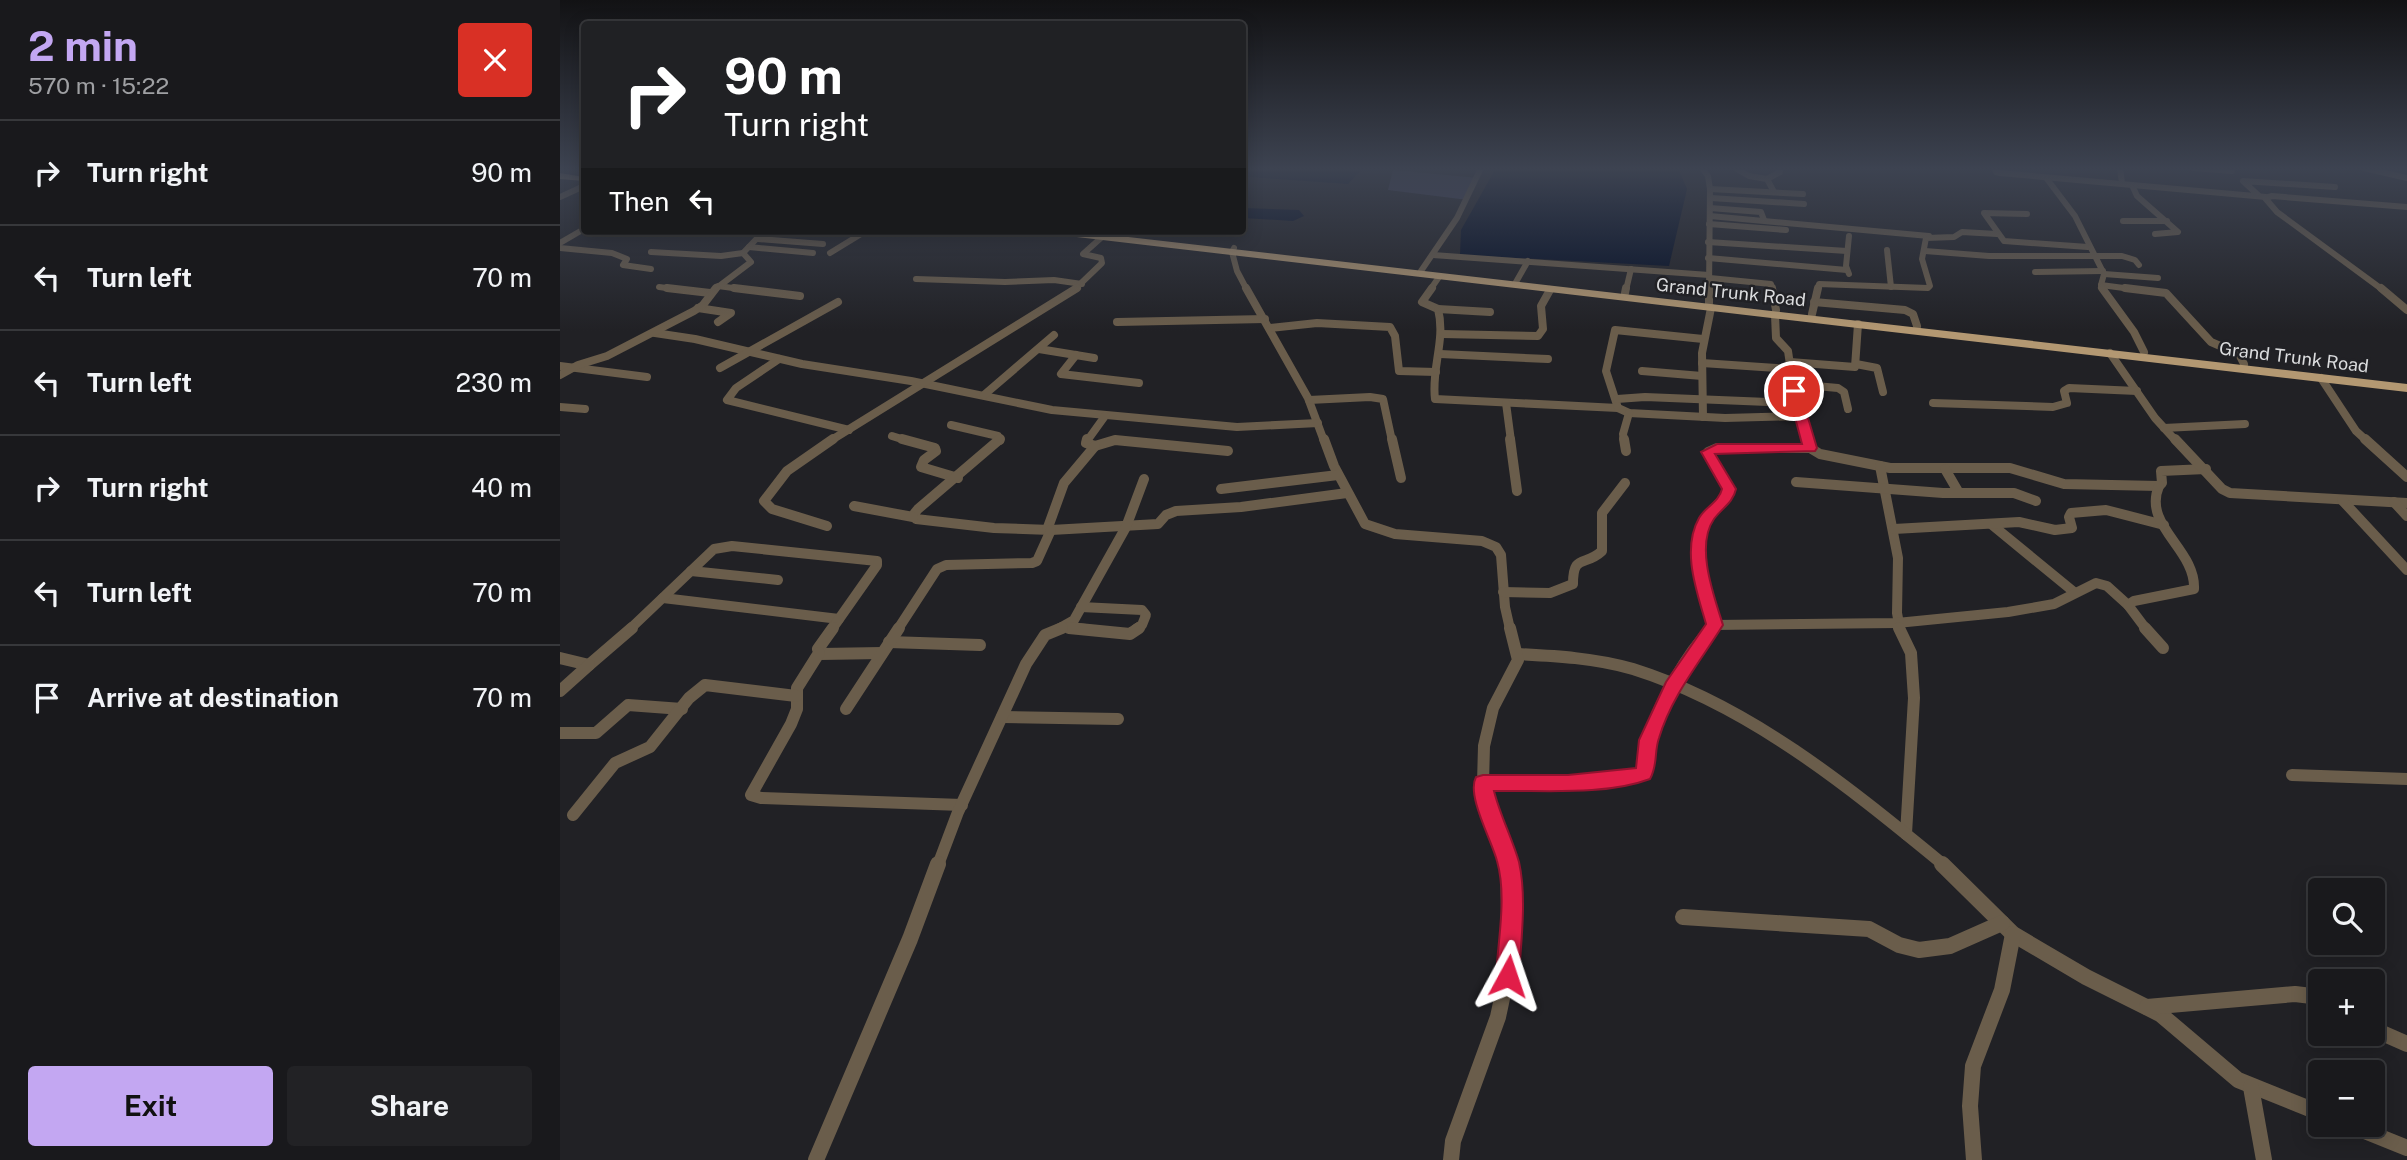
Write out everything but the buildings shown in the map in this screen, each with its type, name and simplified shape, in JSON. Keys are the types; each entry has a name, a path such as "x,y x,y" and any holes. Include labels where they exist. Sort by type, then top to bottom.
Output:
{"main road":[{"name":"Grand Trunk Road","path":"1085,235 1625,293 1710,305"},
{"name":"Grand Trunk Road","path":"1112,235 1439,277 1746,309 2407,388"},
{"name":"Grand Trunk Road","path":"1776,313 1813,308 1917,326 2407,383"}],"street":[{"path":"1421,271 1454,222"},
{"path":"1786,222 1929,236 1954,237 1962,232 1997,234"},
{"path":"1991,222 2001,239 2010,242 2088,247"},
{"path":"2077,222 2103,272 2101,285 2140,341 2144,352"},
{"path":"2155,234 2178,232 2168,222"},
{"path":"2291,222 2364,274 2407,310"},
{"path":"1703,418 1703,340 1710,305 1709,224 1786,230"},
{"path":"562,243 581,231"},
{"path":"746,250 761,235"},
{"path":"830,253 859,235"},
{"path":"1849,236 1847,270 1853,285"},
{"path":"1813,308 1819,284 1928,288 1930,286 1922,259 1926,238 1929,236"},
{"path":"827,526 772,509 764,502 776,481 792,467 849,430 1082,284 1102,260 1084,256 1083,252 1102,237"},
{"path":"758,239 823,244"},
{"path":"1708,242 1847,251"},
{"path":"562,243 612,253 627,259 623,265 651,269"},
{"path":"560,375 575,366 607,356 655,333 698,308 718,286 751,262 746,250"},
{"path":"651,252 721,256 746,250 813,253"},
{"path":"1887,250 1891,287"},
{"path":"1233,251 1237,271 1309,400 1338,475 1361,519 1373,528 1395,534 1490,543 1501,555 1503,592 1511,640 1517,654 1517,666 1493,708 1484,746 1483,783 1490,815 1508,863 1510,961 1498,1017 1474,1079 1454,1141 1451,1160"},
{"path":"1925,251 1989,256 2092,255 2130,258 2139,265"},
{"path":"1433,255 1528,261 1772,284 1776,338 1788,351 1793,384 1803,416 1806,442 1810,448"},
{"path":"1709,257 1847,270"},
{"path":"1516,282 1528,261"},
{"path":"1625,293 1631,270"},
{"path":"2035,272 2103,272 2158,278"},
{"path":"1439,277 1422,302 1424,305 1438,309 1490,312"},
{"path":"916,279 1054,281 1082,284"},
{"path":"2101,285 2166,293 2211,342 2239,354 2244,364"},
{"path":"718,286 800,296"},
{"path":"659,287 710,293"},
{"path":"1442,334 1538,336 1543,329 1541,306 1550,290"},
{"path":"720,368 838,302"},
{"path":"698,308 731,314 718,322"},
{"path":"1438,309 1442,334 1435,399 1506,403 1618,403 1645,397 1768,402"},
{"path":"1117,322 1317,323 1390,327 1396,335 1396,365 1399,371 1436,372"},
{"path":"1702,363 1855,367 1858,324"},
{"path":"1703,340 1615,330 1606,371 1618,403 1629,413 1703,418 1803,416"},
{"path":"655,333 1052,410 1237,427 1318,423"},
{"path":"984,395 1054,335"},
{"path":"1039,349 1094,358"},
{"path":"2110,353 2164,428 2206,469 2222,489 2242,496 2407,503"},
{"path":"1440,354 1548,359"},
{"path":"1076,355 1061,374 1139,383"},
{"path":"779,359 729,394 727,400 849,430"},
{"path":"1856,364 1877,368 1883,392"},
{"path":"560,366 648,376"},
{"path":"1643,371 1702,376"},
{"path":"2321,378 2356,431 2398,466 2407,477"},
{"path":"1793,384 1838,388 1844,392 1848,409"},
{"path":"1933,403 2053,407 2067,403 2064,391 2068,388 2137,391"},
{"path":"1309,400 1376,396 1383,399 1401,478"},
{"path":"1506,403 1517,491"},
{"path":"560,407 585,409"},
{"path":"1626,451 1623,433 1629,413"},
{"path":"1105,416 1085,441 1090,445 1096,446 1115,440 1228,451"},
{"path":"2164,428 2245,424"},
{"path":"913,517 918,509 958,478 1001,438 951,425"},
{"path":"892,436 935,448 936,451 924,460 922,467 958,478"},
{"path":"846,709 937,569 946,565 1037,561 1064,483 1096,446"},
{"path":"1714,625 1700,574 1699,538 1706,519 1727,496 1729,489 1707,452 1717,448 1810,448 1840,459 1880,466 2010,468 2064,484 2091,482 2159,486"},
{"path":"1880,466 1882,489 1894,529 1900,586 1896,622 1909,643 1911,655 1913,722 1906,834"},
{"path":"1945,469 1959,493"},
{"path":"2128,605 2134,601 2194,589 2196,583 2189,562 2152,506 2153,495 2162,483 2161,471 2206,469"},
{"path":"1221,489 1338,475"},
{"path":"1064,627 1074,620 1126,527 1144,479"},
{"path":"1796,482 1959,493 2014,493 2036,502"},
{"path":"1503,592 1556,592 1568,589 1573,584 1573,570 1577,562 1602,551 1600,513 1625,483"},
{"path":"854,506 962,526 1049,530 1158,524 1166,515 1176,511 1241,507 1348,493"},
{"path":"2343,500 2407,570"},
{"path":"2394,502 2407,516"},
{"path":"1894,529 2023,522 2048,530 2063,530 2072,528 2069,517 2071,513 2106,510 2164,525"},
{"path":"1990,524 2074,592"},
{"path":"560,691 602,656 720,546 877,561 877,565 802,677 796,696 797,709 791,724 751,790 753,797 962,805"},
{"path":"691,571 778,580"},
{"path":"1714,625 1896,622 2034,610 2054,604 2087,585 2102,584 2128,605 2130,611 2163,648"},
{"path":"663,598 839,619"},
{"path":"816,1160 910,939 962,805 1026,664 1038,644 1052,630 1064,627 1130,634 1142,625 1146,615 1142,610 1081,607"},
{"path":"1483,783 1568,782 1632,778 1643,774 1647,767 1649,740 1674,682 1714,625"},
{"path":"889,642 980,645"},
{"path":"819,653 882,653"},
{"path":"1517,654 1550,653 1580,657 1674,682 1741,715 1906,834 1951,871 2007,929 2086,977 2160,1014 2227,1072 2250,1087 2308,1109"},
{"path":"560,658 589,665"},
{"path":"573,815 615,763 623,757 648,749 699,689 710,684 796,696"},
{"path":"560,733 596,733 628,705 682,709"},
{"path":"1002,717 1118,719"},
{"path":"2292,775 2407,779"},
{"path":"1683,917 1869,929 1899,945 1919,950 1950,946 2007,929"},
{"path":"1974,1160 1969,1107 1971,1078 1976,1052 1997,1006 2006,976 2007,929"},
{"path":"2147,1006 2295,994 2308,996"},
{"path":"2385,1034 2407,1044"},
{"path":"2250,1087 2264,1160"},
{"path":"2380,1137 2407,1148"}],"shaded area":[{"path":"1465,222 1679,222 1669,266 1460,255 1461,230"}],"route":[{"path":"1508,976 1511,902 1508,863 1490,815 1483,783 1568,782 1632,778 1643,774 1647,767 1646,752 1649,740 1674,682 1714,625 1700,574 1699,538 1706,519 1727,496 1729,489 1725,478 1707,452 1717,448 1810,448 1806,442 1803,416 1794,391"}]}
